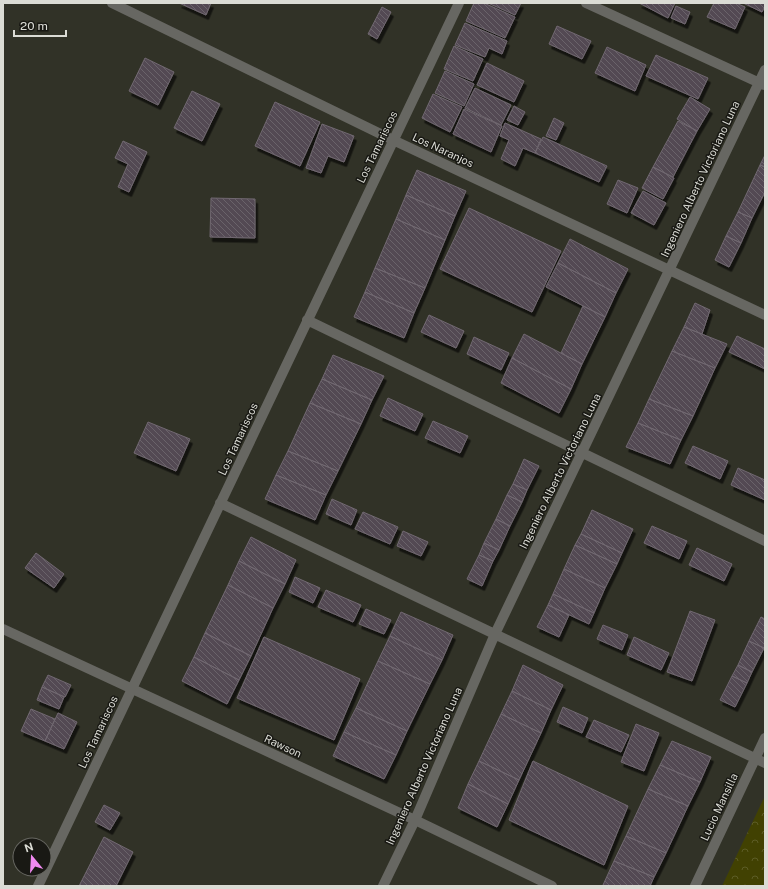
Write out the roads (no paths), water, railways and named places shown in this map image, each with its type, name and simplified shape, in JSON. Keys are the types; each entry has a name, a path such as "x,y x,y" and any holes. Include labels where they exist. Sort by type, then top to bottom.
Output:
{"street":[{"name":"Los Naranjos","path":"112,3 393,140 765,315"},
{"name":"Los Tamariscos","path":"38,886 459,3"},
{"path":"586,3 762,84"},
{"name":"Ingeniero Alberto Victoriano Luna","path":"383,886 415,820 495,634 670,270 762,84 765,70"},
{"path":"307,320 765,541"},
{"path":"220,503 765,763"},
{"name":"Rawson","path":"3,629 415,820 552,886"},
{"name":"Lucio Mansilla","path":"695,886 765,738"}]}
